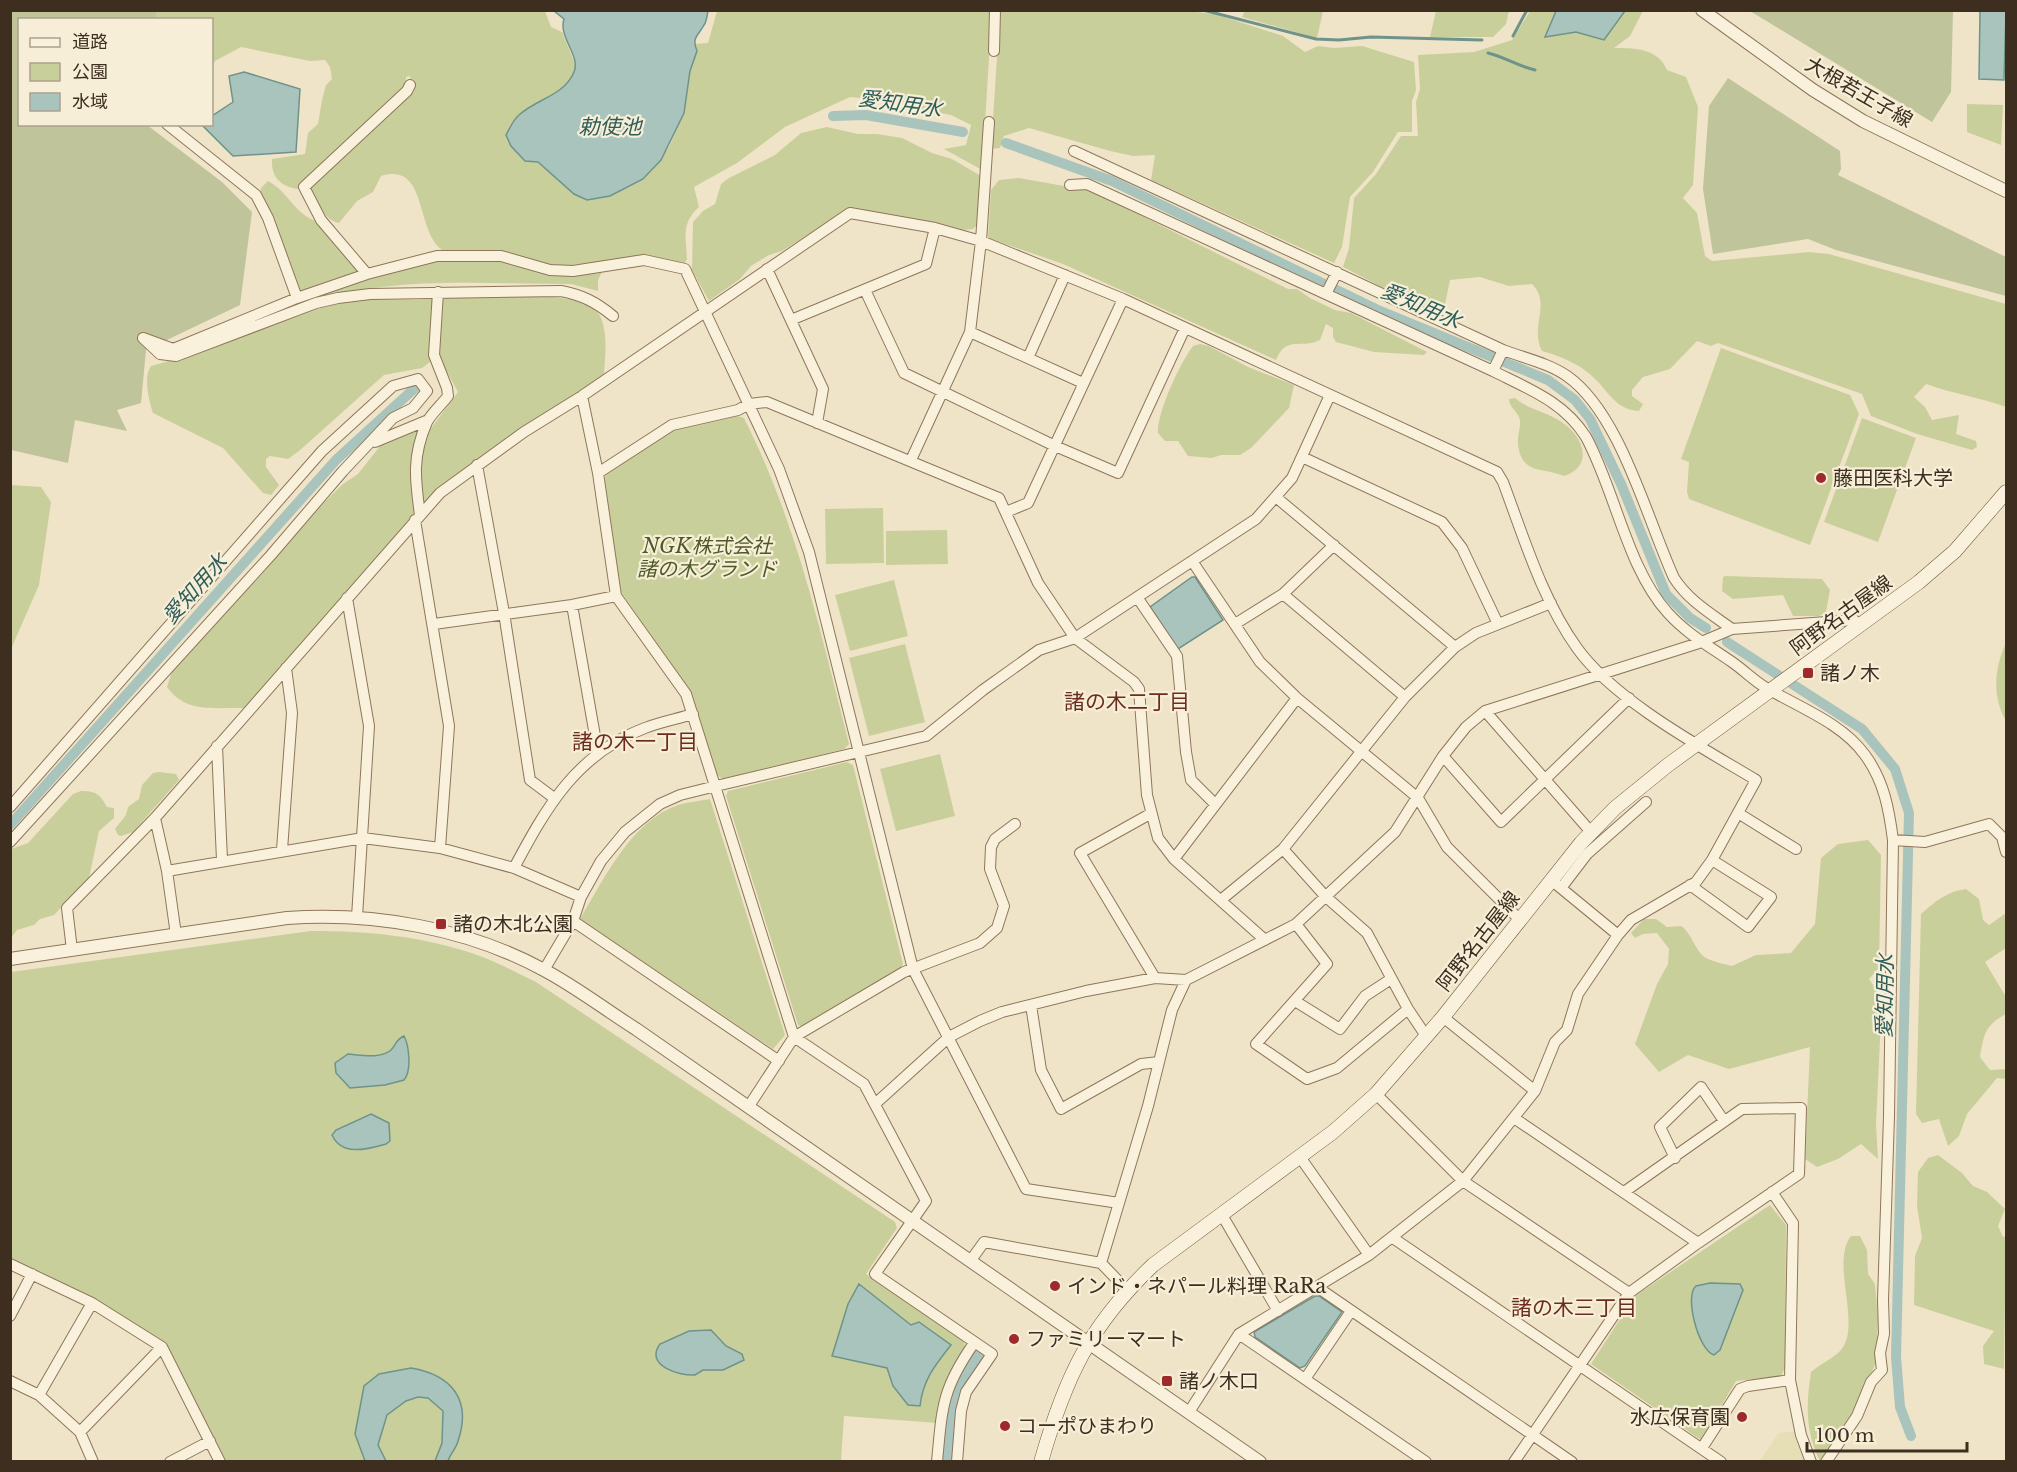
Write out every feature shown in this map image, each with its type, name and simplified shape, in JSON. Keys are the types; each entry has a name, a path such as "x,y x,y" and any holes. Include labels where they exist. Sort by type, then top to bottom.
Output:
{"main road":[{"name":"阿野名古屋線","path":"1041,1461 1064,1389 1088,1342 1109,1310 1126,1290 1153,1265 1300,1157 1376,1094 1443,1017 1521,921 1556,884 1591,832 1631,794 1860,626 1955,551 2007,492"}],"street":[{"path":"994,51 995,10"},
{"name":"大根若王子線","path":"1702,10 1784,71 1863,121 2007,191"},
{"path":"367,274 321,220 304,187 407,92 410,85"},
{"path":"911,460 970,332 981,241 989,122"},
{"path":"170,126 256,195 297,298"},
{"path":"1074,151 1503,351 1545,365 1567,376 1596,404 1616,439 1674,578 1684,593 1699,607 1732,629"},
{"path":"1070,185 1086,184 1327,292 1494,370 1555,403 1576,421 1595,453 1648,586 1668,613 1699,643 1827,722 1864,754 1884,789 1895,840 1884,1334 1880,1353 1882,1370 1871,1382 1857,1416 1826,1461"},
{"path":"72,950 67,908 154,818 417,517 440,494 524,432 582,396 850,213 934,228 981,241 1065,275 1123,299 1497,472 1551,603 1577,649 1629,698 1756,780 1712,860 1696,882 1631,920 1618,935 1578,994 1567,1030 1555,1042 1535,1091 1463,1181 1369,1255 1239,1334 1189,1412"},
{"path":"791,320 926,264 934,228"},
{"path":"614,316 597,303 581,295 561,291 370,294 316,303 176,356 160,354 143,338 156,340 172,349 297,298 367,274 437,256 464,254 501,256 550,270 573,271 644,260 685,269 779,470 809,552 913,969 1026,1189 1119,1203"},
{"path":"767,269 824,388 817,423"},
{"path":"1327,292 1336,274"},
{"path":"1028,358 1065,275"},
{"path":"865,290 904,373 1055,446 1118,472 1185,328"},
{"path":"438,292 434,355 448,396 428,420 415,456 417,517 449,726 440,849"},
{"path":"1006,512 1028,503 1123,299"},
{"path":"970,332 1083,383"},
{"path":"1494,370 1503,351"},
{"path":"10,807 322,451 393,386 418,378 427,391 413,408 393,418 343,471 263,564 10,842"},
{"path":"544,970 573,921 581,897 602,861 625,832 660,804 680,795 926,736 983,690 1039,650 1076,638 1256,519 1277,498 1292,478 1330,395"},
{"path":"582,396 598,473 616,597 687,694 795,1037 864,1084 926,1201 875,1274 992,1354 966,1392 960,1411 957,1461"},
{"path":"598,473 672,425 767,402 999,498 1038,583 1076,638 1134,682 1139,689 1150,814 1158,838 1174,858 1265,940"},
{"path":"370,445 428,420"},
{"path":"1302,457 1442,522 1462,548 1498,624"},
{"path":"477,465 504,613 530,780 554,798"},
{"path":"1277,498 1455,647"},
{"path":"1235,624 1283,594 1334,545"},
{"path":"1192,561 1260,662 1297,698 1418,798 1447,847 1521,921"},
{"path":"1283,594 1405,697"},
{"path":"434,624 616,597"},
{"path":"1137,597 1177,656 1186,752 1191,780 1215,804"},
{"path":"347,598 369,726 357,917"},
{"path":"1222,899 1284,849 1405,697 1455,647 1476,633 1551,603"},
{"path":"572,605 598,753"},
{"path":"875,1104 949,1037 1002,1012 1155,978 1186,980 1296,924 1395,832 1443,756 1466,727 1485,711 1599,672 1699,643 1732,629 1854,620 1860,626"},
{"path":"282,850 292,713 286,668"},
{"path":"1174,858 1297,698"},
{"path":"1443,756 1501,822 1542,779 1629,698"},
{"path":"1485,711 1542,779 1591,832"},
{"path":"514,868 554,798 598,753 644,728 693,714"},
{"path":"217,746 222,860"},
{"path":"1618,935 1556,884 1646,802"},
{"path":"1738,813 1796,849"},
{"path":"1150,814 1080,853 1155,978"},
{"path":"154,818 167,871 177,935"},
{"path":"749,1106 795,1037 913,969 980,944 997,928 1004,906 990,868 991,847 995,839 1015,824"},
{"path":"1895,840 1936,839 1989,824 2002,837 2007,852"},
{"path":"167,871 363,838 440,849 514,868 581,897"},
{"path":"1284,849 1325,896 1367,933 1408,1009 1426,1036"},
{"path":"1690,885 1748,927 1771,897 1712,860"},
{"path":"10,959 287,918 357,917 422,927 487,945 544,970 749,1106 1260,1461"},
{"path":"573,921 778,1061"},
{"path":"1296,924 1326,964 1256,1044 1307,1079 1337,1068 1408,1009"},
{"path":"1294,1001 1340,1029 1365,996 1391,979"},
{"path":"1101,1263 1172,1010 1186,980"},
{"path":"1031,1005 1041,1070 1061,1109 1141,1064 1159,1062"},
{"path":"1443,1017 1535,1091"},
{"path":"1675,1158 1660,1127 1701,1087 1724,1121"},
{"path":"1376,1094 1463,1181 1629,1293"},
{"path":"1514,1461 1629,1293 1799,1174 1801,1108 1750,1107 1742,1109 1624,1192"},
{"path":"1514,1118 1698,1244"},
{"path":"1300,1157 1369,1255"},
{"path":"1772,1192 1793,1223 1790,1380 1801,1435 1811,1461"},
{"path":"1222,1215 1278,1311"},
{"path":"1393,1238 1721,1461"},
{"path":"971,1260 984,1242 1101,1263 1126,1290"},
{"path":"10,1263 92,1303 162,1347 220,1461"},
{"path":"10,1316 32,1274"},
{"path":"1317,1287 1572,1461"},
{"path":"39,1395 92,1303"},
{"path":"1305,1380 1351,1311"},
{"path":"1239,1334 1426,1461"},
{"path":"937,1461 942,1409 947,1389 974,1343"},
{"path":"80,1432 162,1347"},
{"path":"1702,1448 1740,1389 1790,1380"},
{"path":"10,1381 39,1395 80,1432 93,1461"},
{"path":"170,1461 210,1441"}],"shaded area":[{"path":"1797,1431 1807,1462 1759,1462 1779,1433"}],"green space":[{"path":"133,10 545,11 551,27 562,32 576,66 573,74 563,86 550,97 527,109 517,150 520,156 538,162 574,194 587,200 610,196 643,179 652,171 669,147 684,113 694,44 708,43 717,11 992,11 982,170 944,149 966,145 971,125 951,115 879,100 850,97 785,127 737,163 694,187 699,207 687,225 685,263 643,257 563,266 442,250 434,241 414,188 407,179 396,174 381,176 373,192 357,201 339,223 328,218 324,213 309,185 412,86 410,76 406,77 405,91 298,189 292,188 286,186 275,176 272,159 305,154 308,133 318,124 326,85 332,79 330,67 325,60 310,61 241,47 215,61 213,66 213,18 131,18"},
{"path":"1178,10 1215,14 1283,36 1305,52 1318,46 1334,48 1362,46 1414,62 1416,90 1412,101 1412,132 1398,132 1373,172 1350,197 1342,247 1334,263 1151,180 1155,155 1133,156 1029,128 1004,136 1000,148 991,149 1000,12"},
{"path":"1245,10 1323,11 1317,38 1242,17"},
{"path":"1436,10 1509,11 1506,24 1493,37 1430,37"},
{"path":"10,11 157,11 154,18 18,18 18,126 148,126 222,182 252,212 240,305 146,350 141,403 117,410 127,431 75,420 68,463 11,450"},
{"path":"1530,11 1556,11 1546,37 1576,32 1603,40 1625,11 1643,11 1630,36 1614,48 1637,49 1652,53 1658,57 1667,70 1686,77 1698,107 1693,185 1683,198 1697,213 1705,256 1712,261 1809,252 1829,254 2006,304 2006,407 1926,384 1914,397 1925,407 1932,420 1959,415 1956,434 1976,441 1977,447 1972,450 1917,434 1871,416 1862,394 1718,343 1711,346 1697,341 1670,369 1643,377 1632,390 1632,396 1643,404 1639,411 1631,410 1612,398 1592,376 1581,368 1542,351 1538,333 1540,300 1532,284 1509,286 1480,277 1450,280 1444,309 1434,314 1343,267 1349,248 1354,198 1376,174 1401,136 1418,136 1416,102 1420,89 1418,55 1474,52 1512,40"},
{"path":"1750,11 1953,11 1951,92 1932,122"},
{"path":"1728,78 1840,151 1841,169 1838,175 2006,257 2006,296 1836,250 1808,239 1713,254 1703,189 1709,106"},
{"path":"1967,104 2003,105 2001,145 1967,132"},
{"path":"827,127 858,134 902,138 932,153 952,159 981,176 978,224 973,229 964,230 934,222 849,209 782,251 769,255 751,266 740,279 709,301 692,270 693,222 703,211 715,204 721,184 729,178 775,155 801,133"},
{"path":"1019,178 1092,191 1288,289 1297,289 1335,310 1351,313 1427,352 1424,355 1374,352 1336,342 1333,337 1333,328 1326,324 1320,340 1285,347 1276,360 1063,264 988,238 991,190 999,180"},
{"path":"268,181 281,190 310,219 317,221 361,271 302,293 295,287 261,195 261,188"},
{"path":"433,260 516,262 602,272 598,280 598,291 571,284 435,283 368,289 302,304 300,300"},
{"path":"547,296 582,302 594,309 601,318 605,332 604,375 511,436 421,507 418,481 423,439 458,392 441,361 439,350 442,300 447,297"},
{"path":"356,299 433,300 430,362 422,368 384,375 288,459 270,456 266,459 266,467 279,485 271,495 263,493 223,448 153,413 147,383 151,366 203,350 304,313"},
{"path":"1200,344 1209,346 1248,367 1294,385 1289,408 1251,448 1240,455 1221,455 1212,458 1188,456 1178,441 1165,441 1158,433 1161,413 1176,375 1193,346"},
{"path":"1721,348 1850,395 1859,414 1810,545 1689,499 1687,492 1689,462 1681,459"},
{"path":"1515,398 1561,421 1573,432 1583,453 1579,466 1573,472 1564,476 1534,468 1524,461 1518,444 1520,420 1509,402 1509,399"},
{"name":"NGK株式会社 諸の木グランド","path":"734,415 744,418 763,457 793,537 817,618 849,744 844,749 723,779 717,775 691,692 621,592 603,483 606,475 677,427"},
{"path":"1862,418 1916,438 1878,542 1824,522"},
{"path":"423,425 417,512 245,708 202,707 183,702 175,696 167,687 172,671 304,522 343,484 358,474 385,441"},
{"path":"11,485 41,487 51,502 39,585 11,649"},
{"path":"883,508 884,563 826,564 825,509"},
{"path":"947,530 948,564 886,565 886,531"},
{"path":"1725,576 1822,579 1830,590 1826,612 1819,616 1793,616 1783,595 1733,599 1722,591"},
{"path":"894,580 908,636 850,651 835,595"},
{"path":"2006,643 2006,721 1998,702 1996,682 1999,663"},
{"path":"905,644 925,722 869,736 849,658"},
{"path":"940,754 955,816 896,831 880,769"},
{"path":"847,762 853,765 903,964 900,970 804,1027 798,1025 726,796 728,791"},
{"path":"153,773 176,774 179,780 133,832 118,835 115,829 126,815 128,807 139,799 142,785"},
{"path":"81,791 97,794 107,807 114,808 114,818 99,831 89,878 54,915 17,930 11,938 11,849 28,843 73,794"},
{"path":"710,799 785,1035 773,1049 580,919 620,853 646,824 661,813 678,805"},
{"path":"1868,840 1881,855 1879,968 1869,979 1882,998 1876,1124 1878,1159 1861,1144 1838,1159 1817,1167 1805,1159 1810,1047 1729,1069 1688,1055 1659,1072 1635,1044 1657,984 1668,964 1669,949 1657,933 1643,934 1635,938 1631,933 1644,919 1656,919 1667,927 1681,926 1704,956 1732,966 1756,955 1791,953 1815,924 1821,858 1838,844"},
{"path":"1966,889 1979,899 1983,920 1989,925 2006,913 2006,948 1985,962 2006,997 2006,1014 1990,1026 1980,1057 1990,1070 2006,1069 2006,1079 1997,1078 1967,1114 1959,1136 1948,1146 1939,1119 1922,1123 1916,1114 1921,914 1936,901"},
{"path":"311,931 395,936 436,943 484,958 536,982 895,1222 897,1228 866,1274 964,1342 965,1347 942,1393 937,1423 844,1416 841,1461 226,1461 166,1344 88,1295 10,1258 11,972"},
{"path":"1938,1155 1962,1173 1973,1186 1987,1192 2005,1209 1998,1226 2003,1237 2006,1236 2004,1369 1984,1364 1983,1346 1994,1331 1914,1305 1915,1256 1922,1238 1917,1206 1918,1172 1928,1158"},
{"path":"1770,1205 1786,1225 1785,1368 1781,1376 1736,1381 1701,1440 1591,1364 1635,1296"},
{"path":"1851,1236 1860,1236 1867,1250 1868,1274 1875,1284 1878,1318 1876,1362 1857,1409 1820,1461 1809,1428 1809,1384 1811,1372 1838,1353 1845,1343 1848,1313 1843,1263 1845,1248"}],"water":[{"path":"1556,10 1625,11 1604,40 1576,32 1545,37"},
{"name":"勅使池","path":"554,11 708,11 705,23 695,39 697,51 690,71 684,113 661,160 643,179 610,196 587,200 574,194 538,162 525,161 511,146 506,135 519,115 564,87 574,72 575,60 564,33 564,19"},
{"path":"1980,11 2006,11 2004,80 1979,79"},
{"path":"244,72 300,89 296,152 233,156 203,126 213,126 213,115 233,102 229,76"},
{"path":"1195,577 1223,620 1178,649 1150,607"},
{"path":"404,1036 409,1058 407,1076 404,1080 385,1085 350,1088 336,1073 335,1063 348,1054 381,1055 391,1050"},
{"path":"371,1114 389,1123 390,1141 379,1146 356,1150 336,1142 332,1135 336,1130"},
{"path":"1710,1283 1740,1284 1743,1290 1720,1350 1714,1355 1708,1351 1698,1333 1692,1310 1693,1291 1696,1286"},
{"path":"859,1284 911,1325 919,1322 951,1345 927,1380 920,1406 908,1405 893,1386 887,1368 832,1356 848,1304"},
{"path":"1315,1296 1319,1296 1342,1312 1305,1366 1300,1368 1255,1337 1254,1332"},
{"path":"711,1330 726,1346 742,1354 744,1360 723,1370 703,1370 695,1375 681,1374 660,1364 656,1352 660,1344 689,1331"},
{"path":"411,1368 438,1377 448,1383 455,1392 462,1413 462,1426 456,1447 448,1461 435,1461 442,1443 443,1411 428,1398 418,1397 406,1401 387,1415 378,1445 386,1461 365,1461 355,1434 364,1386 379,1374"}],"waterway":[{"path":"1203,10 1316,39 1339,40 1371,37 1482,40"},
{"path":"1513,36 1527,10"},
{"path":"1488,53 1535,70"},
{"name":"愛知用水","path":"833,116 866,115 963,132"},
{"name":"愛知用水","path":"1006,143 1112,181 1380,311 1548,380 1575,400 1590,419 1621,484 1666,594 1690,618 1706,628"},
{"name":"愛知用水","path":"10,825 336,460 416,387"},
{"name":"愛知用水","path":"1727,642 1862,729 1895,769 1909,813 1896,1357 1900,1407 1911,1436"},
{"path":"947,1462 953,1400 957,1389 978,1356"}],"place":[{"name":"藤田医科大学","path":"1821,478"},
{"name":"諸ノ木","path":"1808,673"},
{"name":"諸の木北公園","path":"441,924"},
{"name":"インド・ネパール料理 RaRa","path":"1055,1286"},
{"name":"ファミリーマート","path":"1014,1339"},
{"name":"諸ノ木口","path":"1167,1381"},
{"name":"水広保育園","path":"1742,1417"},
{"name":"コーポひまわり","path":"1005,1426"}],"district":[{"name":"諸の木二丁目","path":"1127,702"},
{"name":"諸の木一丁目","path":"635,742"},
{"name":"諸の木三丁目","path":"1574,1308"}]}
